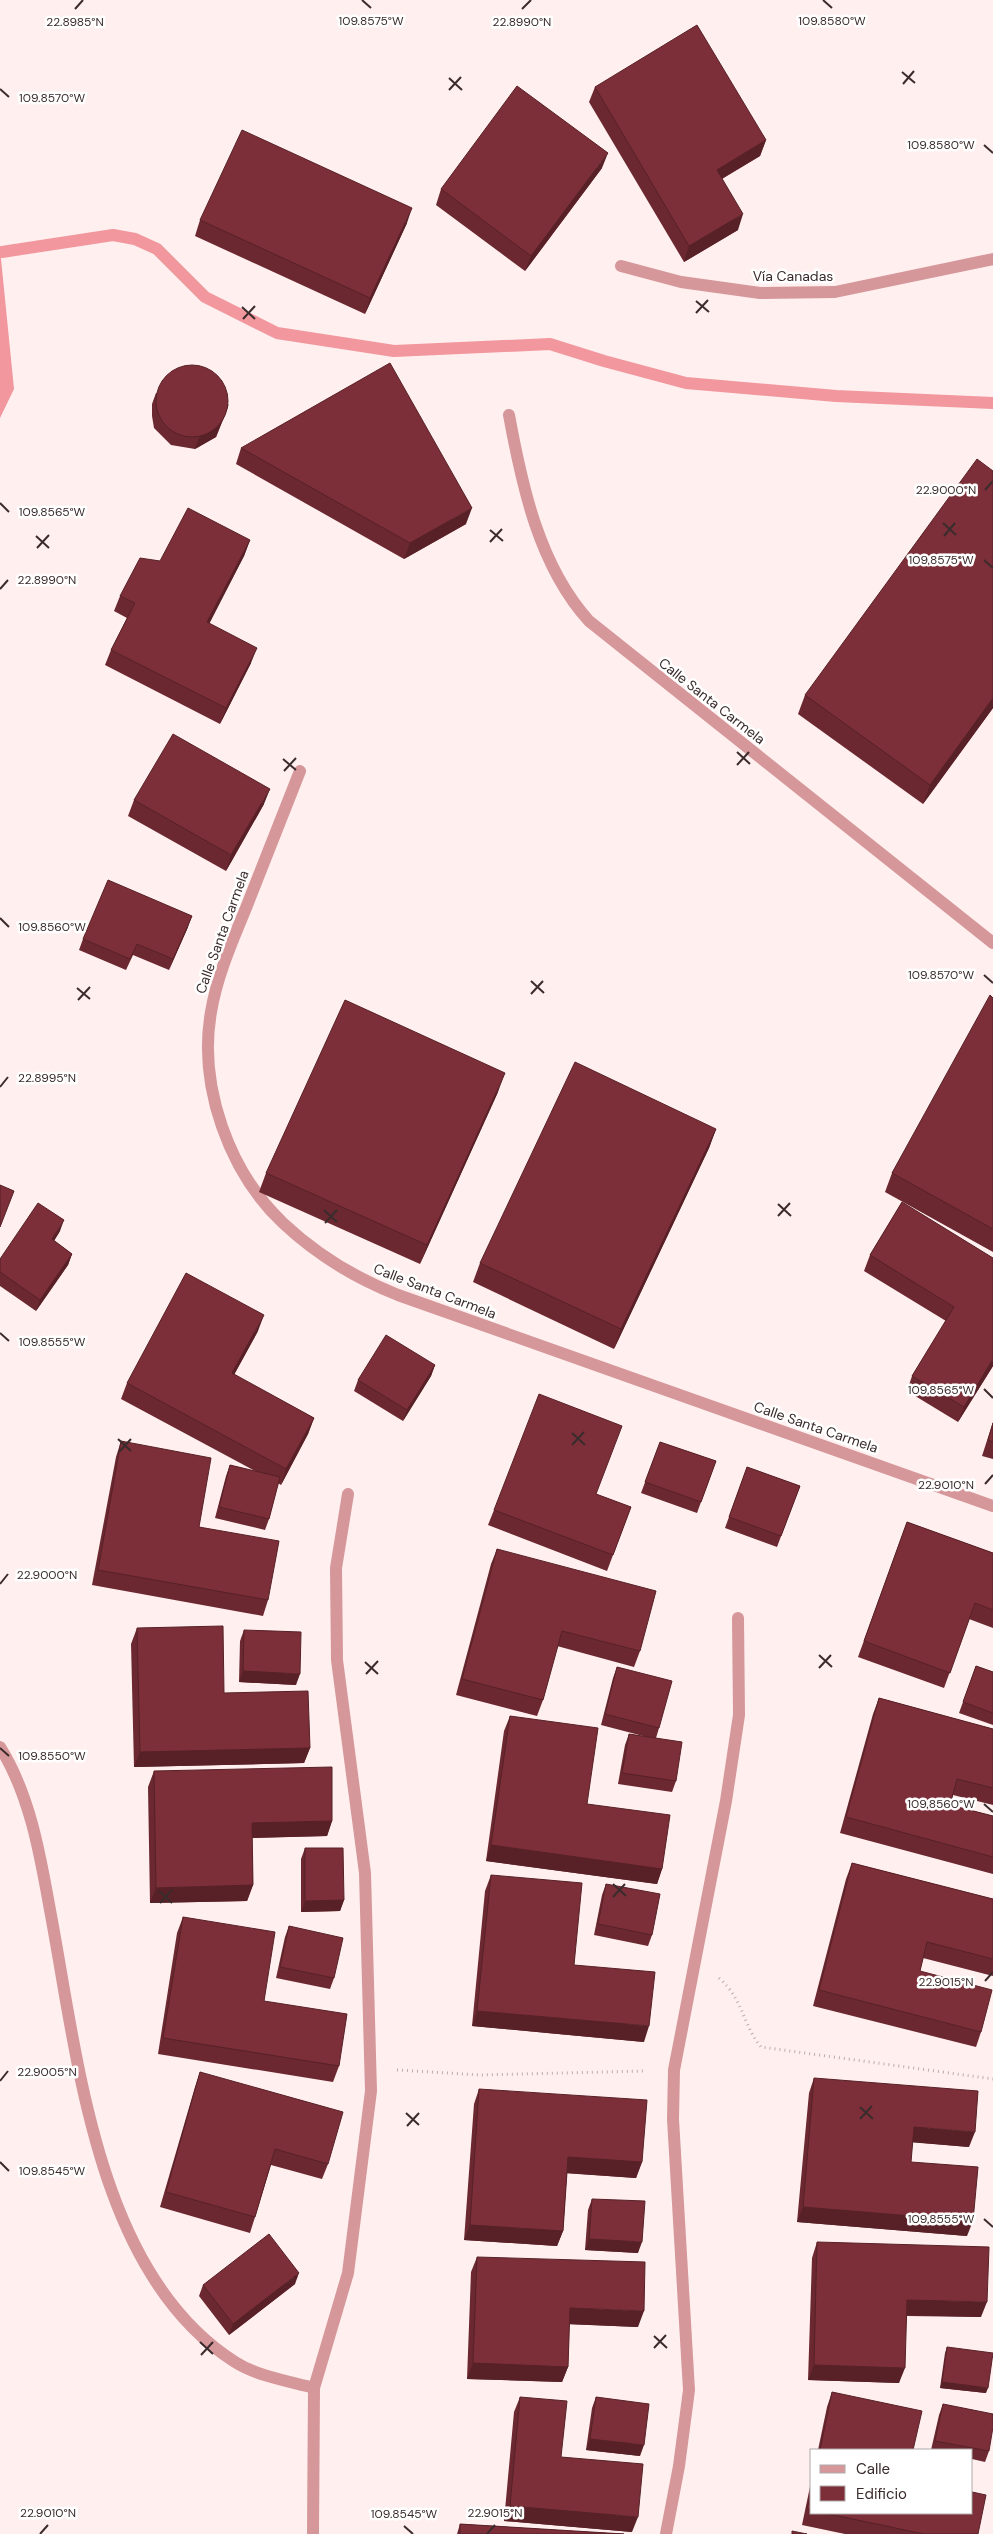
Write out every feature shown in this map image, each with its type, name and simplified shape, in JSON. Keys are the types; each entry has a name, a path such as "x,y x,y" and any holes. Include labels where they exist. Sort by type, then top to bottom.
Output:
{"street":[{"name":"Vía Canadas","path":"621,266 681,282 760,292 835,292 993,259"},
{"name":"Calle Santa Carmela","path":"509,415 524,487 554,572 564,590 589,622 993,944"},
{"name":"Calle Santa Carmela","path":"300,771 218,982 207,1036 209,1079 222,1125 247,1177 282,1222 337,1265 362,1280 398,1295 993,1506"},
{"path":"314,2534 314,2388 348,2273 371,2091 365,1873 337,1660 336,1568 348,1494"},
{"path":"666,2534 679,2466 688,2390 673,2119 674,2070 697,1961 726,1801 739,1715 738,1618"},
{"path":"0,1747 18,1782 36,1838 92,2129 117,2205 137,2249 156,2283 180,2316 207,2341 236,2363 267,2375 314,2388"}],"path":[{"path":"697,1961 721,1980 738,2000 752,2035 761,2046 993,2079"},
{"path":"369,2068 480,2075 674,2070"}],"shaded area":[{"path":"0,249 14,389 0,418"}],"building":[{"path":"697,25 766,140 717,170 743,214 689,246 595,87"},
{"path":"517,86 608,153 531,256 441,189"},
{"path":"242,130 412,208 370,298 200,220"},
{"path":"390,363 472,508 410,543 241,448"},
{"path":"192,365 206,368 218,375 225,387 228,401 225,415 218,427 206,434 192,437 178,434 166,427 159,415 156,401 159,387 166,375 178,368"},
{"path":"977,459 993,471 993,698 930,785 805,695"},
{"path":"188,508 250,540 207,622 257,648 226,708 111,650 135,603 120,596 140,558 160,561"},
{"path":"173,734 270,789 231,855 134,800"},
{"path":"108,880 192,916 173,959 137,944 130,959 83,939"},
{"path":"990,995 993,998 993,1229 892,1173"},
{"path":"345,1000 505,1073 427,1245 266,1173"},
{"path":"575,1062 716,1129 621,1329 480,1263"},
{"path":"0,1185 14,1191 0,1227"},
{"path":"902,1202 993,1258 993,1359 964,1407 912,1376 954,1307 870,1255"},
{"path":"38,1203 64,1220 52,1239 72,1254 40,1300 0,1272 0,1259"},
{"path":"186,1273 264,1315 232,1373 314,1418 286,1469 127,1383"},
{"path":"386,1335 435,1365 407,1410 358,1380"},
{"path":"539,1394 622,1426 596,1494 631,1507 613,1555 494,1510"},
{"path":"993,1423 993,1442 988,1440"},
{"path":"121,1441 211,1458 199,1527 279,1541 268,1600 98,1570"},
{"path":"660,1442 716,1461 701,1502 645,1482"},
{"path":"230,1465 280,1477 269,1519 219,1507"},
{"path":"747,1467 800,1486 781,1536 729,1517"},
{"path":"907,1522 993,1553 993,1610 975,1603 950,1673 864,1641"},
{"path":"497,1549 656,1591 640,1651 562,1631 543,1700 462,1679"},
{"path":"223,1626 224,1693 308,1691 310,1748 140,1752 137,1628"},
{"path":"244,1630 301,1632 300,1674 243,1671"},
{"path":"976,1666 993,1672 993,1713 963,1702"},
{"path":"617,1667 672,1681 659,1728 605,1714"},
{"path":"879,1698 993,1729 993,1788 957,1779 950,1805 993,1816 993,1857 846,1817"},
{"path":"510,1716 598,1728 587,1804 670,1815 662,1869 491,1845"},
{"path":"629,1734 682,1742 676,1781 622,1773"},
{"path":"332,1767 332,1821 252,1823 253,1885 156,1888 154,1771"},
{"path":"305,1848 343,1848 344,1900 305,1901"},
{"path":"852,1863 993,1899 993,1959 927,1942 920,1971 992,1990 981,2032 819,1990"},
{"path":"491,1875 582,1883 574,1965 655,1972 649,2026 477,2011"},
{"path":"606,1884 660,1894 652,1935 598,1924"},
{"path":"183,1917 275,1932 264,2001 347,2014 339,2066 163,2038"},
{"path":"289,1926 343,1938 334,1978 280,1967"},
{"path":"200,2072 343,2112 328,2164 275,2149 255,2217 166,2192"},
{"path":"814,2078 978,2091 975,2132 914,2127 911,2162 978,2167 973,2221 803,2207"},
{"path":"479,2089 647,2100 642,2162 568,2157 563,2231 470,2225"},
{"path":"592,2199 645,2201 642,2242 589,2239"},
{"path":"269,2234 299,2273 233,2324 203,2285"},
{"path":"817,2242 989,2247 987,2302 907,2300 905,2368 814,2365"},
{"path":"477,2257 645,2262 644,2311 570,2308 568,2367 473,2363"},
{"path":"947,2347 993,2353 988,2388 942,2382"},
{"path":"832,2392 922,2411 913,2449 820,2449"},
{"path":"520,2397 567,2401 561,2457 643,2464 638,2517 510,2506"},
{"path":"596,2397 649,2404 644,2445 590,2439"},
{"path":"943,2404 993,2414 989,2451 935,2441"},
{"path":"973,2492 986,2495 978,2534 924,2534 829,2514 973,2514"},
{"path":"810,2496 810,2510 807,2509"},
{"path":"460,2524 624,2534 460,2534"},
{"path":"792,2531 807,2534 792,2534"}],"waterway":[{"path":"2,252 113,235 135,239 157,249 205,297 277,333 394,351 550,344 686,383 836,396 993,403"}]}
